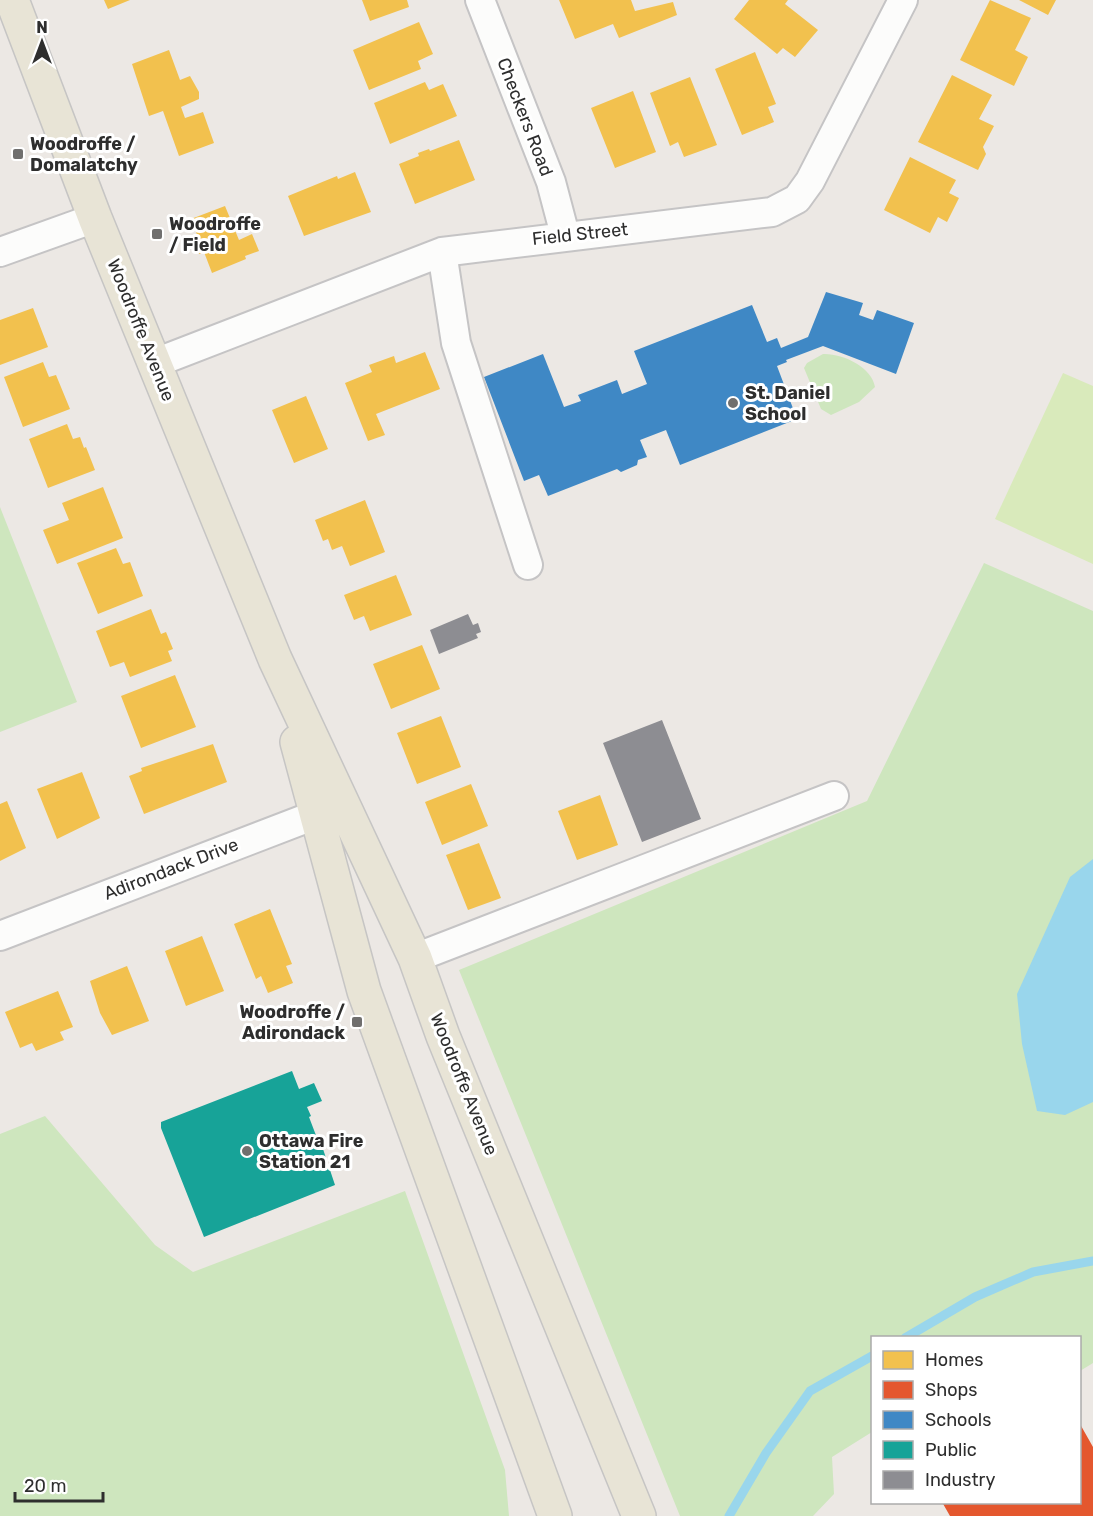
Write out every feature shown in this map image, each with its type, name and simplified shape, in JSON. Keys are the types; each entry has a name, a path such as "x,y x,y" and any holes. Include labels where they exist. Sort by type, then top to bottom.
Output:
{"main road":[{"name":"Woodroffe Avenue","path":"12,0 95,218 275,659 330,809 364,991 555,1516"},
{"name":"Woodroffe Avenue","path":"330,809 415,958 443,1036 639,1516"}],"street":[{"name":"Checkers Road","path":"480,0 551,182 565,235"},
{"name":"Field Street","path":"155,363 442,252 565,235 772,212 796,199 810,181 903,0"},
{"path":"0,252 95,218"},
{"path":"442,252 456,343 528,565"},
{"path":"415,958 834,796"},
{"name":"Adirondack Drive","path":"0,936 330,809"}],"green space":[{"path":"823,354 839,356 855,363 868,373 875,387 859,402 831,415 821,409 804,368 807,363"},
{"path":"1063,373 1093,386 1093,564 995,519"},
{"path":"0,507 77,702 0,732"},
{"path":"984,563 1093,611 1093,1363 1081,1370 1081,1336 871,1336 871,1433 832,1457 834,1494 813,1516 680,1516 459,970 867,801"},
{"path":"45,1116 155,1245 193,1272 405,1191 505,1470 509,1516 0,1516 0,1134"}],"water":[{"path":"1093,859 1093,1102 1065,1115 1037,1111 1022,1044 1017,994 1070,877"}],"building: Homes":[{"path":"104,0 130,0 108,9"},
{"path":"362,0 407,0 409,7 370,21"},
{"path":"559,0 631,0 635,11 673,2 677,15 619,38 613,24 575,39"},
{"path":"749,0 788,0 785,4 818,30 795,57 783,48 777,54 734,19"},
{"path":"990,0 1031,18 1015,50 1028,57 1014,86 960,60"},
{"path":"1019,0 1056,0 1048,15"},
{"path":"419,22 433,54 418,61 421,69 369,90 353,50"},
{"path":"169,50 180,80 190,76 199,92 199,99 181,107 185,118 203,112 214,143 179,156 163,111 149,116 132,64"},
{"path":"755,52 776,104 768,107 774,122 742,135 715,69"},
{"path":"952,75 992,95 979,119 994,126 983,147 986,154 978,170 918,142"},
{"path":"690,77 717,145 684,157 678,142 670,146 650,93"},
{"path":"425,82 429,90 443,84 457,116 390,144 374,103"},
{"path":"633,91 656,152 615,168 591,108"},
{"path":"459,140 475,180 415,204 399,164 419,156 418,153"},
{"path":"910,157 956,180 949,193 959,198 947,222 938,217 930,233 884,210"},
{"path":"355,172 371,212 304,236 288,196 337,176 338,179"},
{"path":"225,206 239,240 252,234 259,251 212,273 204,252 199,254 196,247 201,245 191,219"},
{"path":"33,308 48,347 0,365 0,320"},
{"path":"425,352 440,389 376,414 385,435 368,441 345,383 372,372 369,365 394,356 396,363"},
{"path":"43,362 49,377 56,375 70,409 23,427 4,377"},
{"path":"306,396 328,449 294,463 272,410"},
{"path":"67,424 73,439 80,437 95,470 48,488 29,439"},
{"path":"103,487 123,538 57,564 43,530 69,520 62,503"},
{"path":"365,500 385,552 350,566 342,546 332,550 328,539 323,541 315,520"},
{"path":"116,548 123,564 130,562 143,596 98,614 77,563"},
{"path":"396,575 412,615 370,631 364,616 354,620 344,595"},
{"path":"151,609 161,634 166,632 173,649 168,651 172,661 130,677 124,662 110,667 96,631"},
{"path":"422,645 440,689 391,709 373,664"},
{"path":"175,675 196,727 141,748 121,696"},
{"path":"441,716 461,767 417,784 397,733"},
{"path":"213,744 227,782 144,814 129,776 142,771 141,768"},
{"path":"82,772 100,818 57,839 37,789"},
{"path":"471,784 488,826 442,845 425,802"},
{"path":"600,795 618,845 577,860 558,811"},
{"path":"7,801 26,848 0,861 0,804"},
{"path":"479,843 501,898 468,910 446,855"},
{"path":"270,909 292,964 286,966 293,983 268,993 261,976 256,979 234,924"},
{"path":"202,936 224,991 186,1006 165,951"},
{"path":"127,966 149,1021 112,1035 100,1013 90,981"},
{"path":"58,991 73,1027 60,1032 64,1040 36,1051 32,1043 20,1048 5,1012"}],"building: Shops":[{"path":"1081,1426 1093,1447 1093,1516 950,1516 943,1504 1081,1504"}],"building: Schools":[{"path":"826,292 863,303 859,315 873,320 877,310 914,323 896,374 823,346 786,360 787,362 777,366 797,419 680,465 666,430 640,440 647,457 638,460 637,465 621,472 617,469 548,496 539,475 524,481 484,377 543,354 564,407 581,401 578,395 617,380 622,394 647,384 634,351 752,305 767,342 777,338 781,348 808,337"}],"building: Public":[{"name":"Ottawa Fire Station 21","path":"292,1071 299,1089 314,1083 322,1101 307,1107 335,1185 204,1237 161,1128 161,1122"}],"building: Industry":[{"path":"468,614 473,625 478,623 481,632 476,634 478,638 439,654 430,630"},
{"path":"662,720 701,819 642,842 603,743"}],"waterway":[{"path":"908,1336 975,1297 1033,1272 1093,1261"},
{"path":"729,1516 766,1453 810,1391 871,1357"}],"place":[{"name":"Woodroffe / Domalatchy","path":"18,154"},
{"name":"Woodroffe / Field","path":"157,234"},
{"name":"St. Daniel School","path":"733,403"},
{"name":"Woodroffe / Adirondack","path":"357,1022"},
{"name":"Ottawa Fire Station 21","path":"247,1151"}]}
